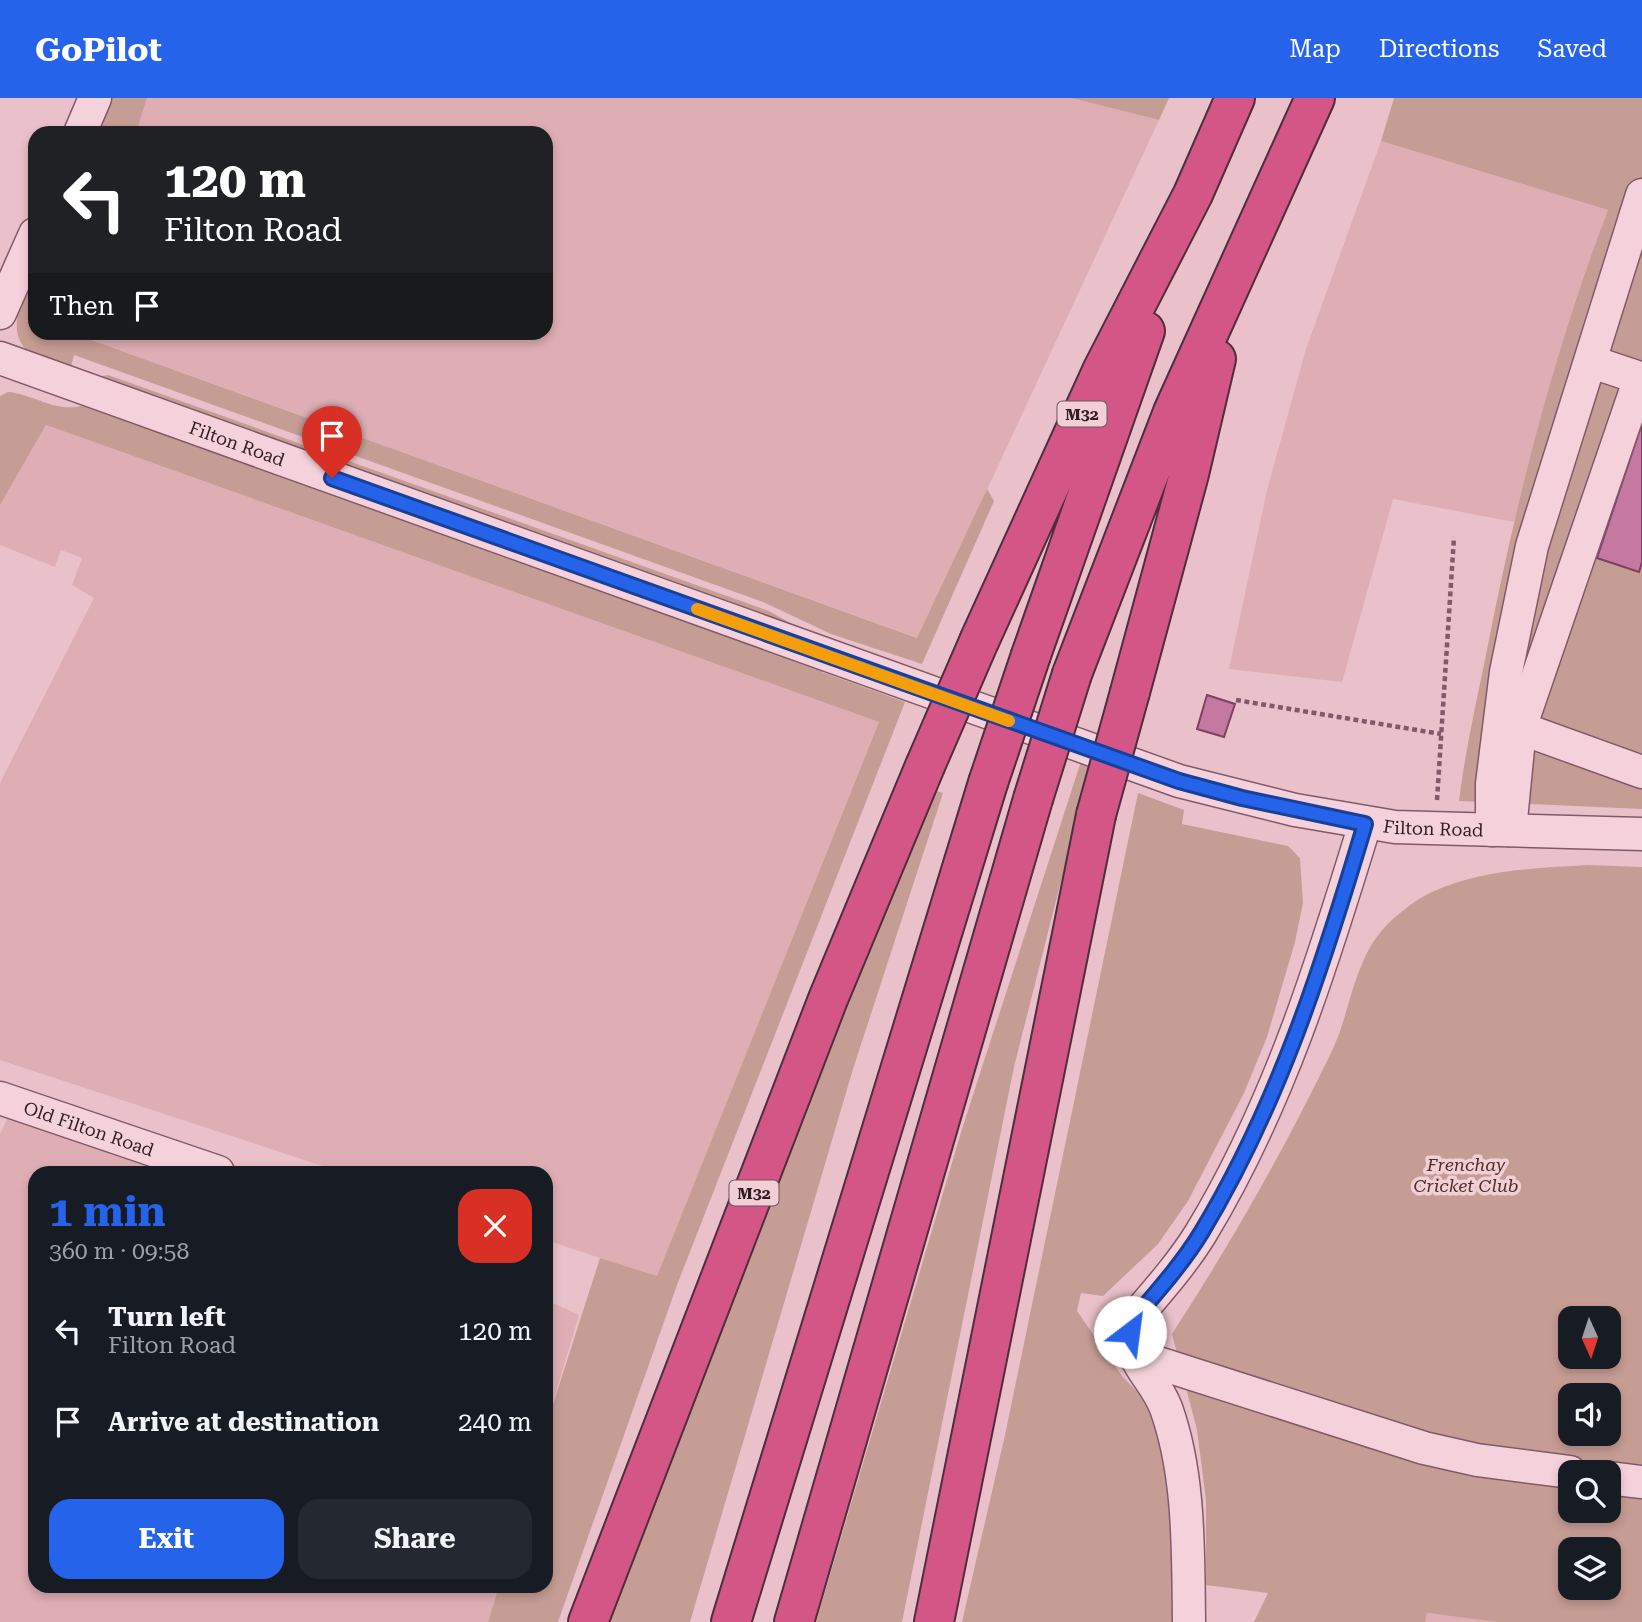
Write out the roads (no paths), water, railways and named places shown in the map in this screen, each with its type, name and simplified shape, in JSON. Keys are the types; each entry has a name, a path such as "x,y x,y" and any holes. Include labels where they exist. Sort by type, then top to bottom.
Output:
{"highway":[{"name":"M32","path":"731,1622 988,783 1194,194 1235,98"},
{"path":"794,1622 1072,674 1173,412 1315,98"},
{"name":"M32","path":"588,1622 828,999 925,766 1103,369 1194,194"},
{"path":"934,1622 1096,815 1189,474 1234,282"}],"street":[{"path":"83,126 95,98"},
{"path":"1501,830 1492,784 1506,672 1532,547 1642,195"},
{"path":"0,313 28,250"},
{"name":"Filton Road","path":"0,358 1179,781 1242,798 1365,824 1435,829 1642,834"},
{"path":"1501,830 1520,728 1640,378 1592,362"},
{"path":"1520,728 1642,772"},
{"path":"1189,1622 1186,1512 1175,1439 1165,1406 1133,1355 1132,1321 1200,1234 1273,1091 1301,1023 1365,824"},
{"name":"Old Filton Road","path":"0,1098 200,1166"},
{"path":"1133,1355 1424,1448 1477,1460 1558,1470"},
{"path":"1621,1480 1642,1482"}],"park label":[{"name":"Frenchay Cricket Club","path":"1466,1174"}]}
